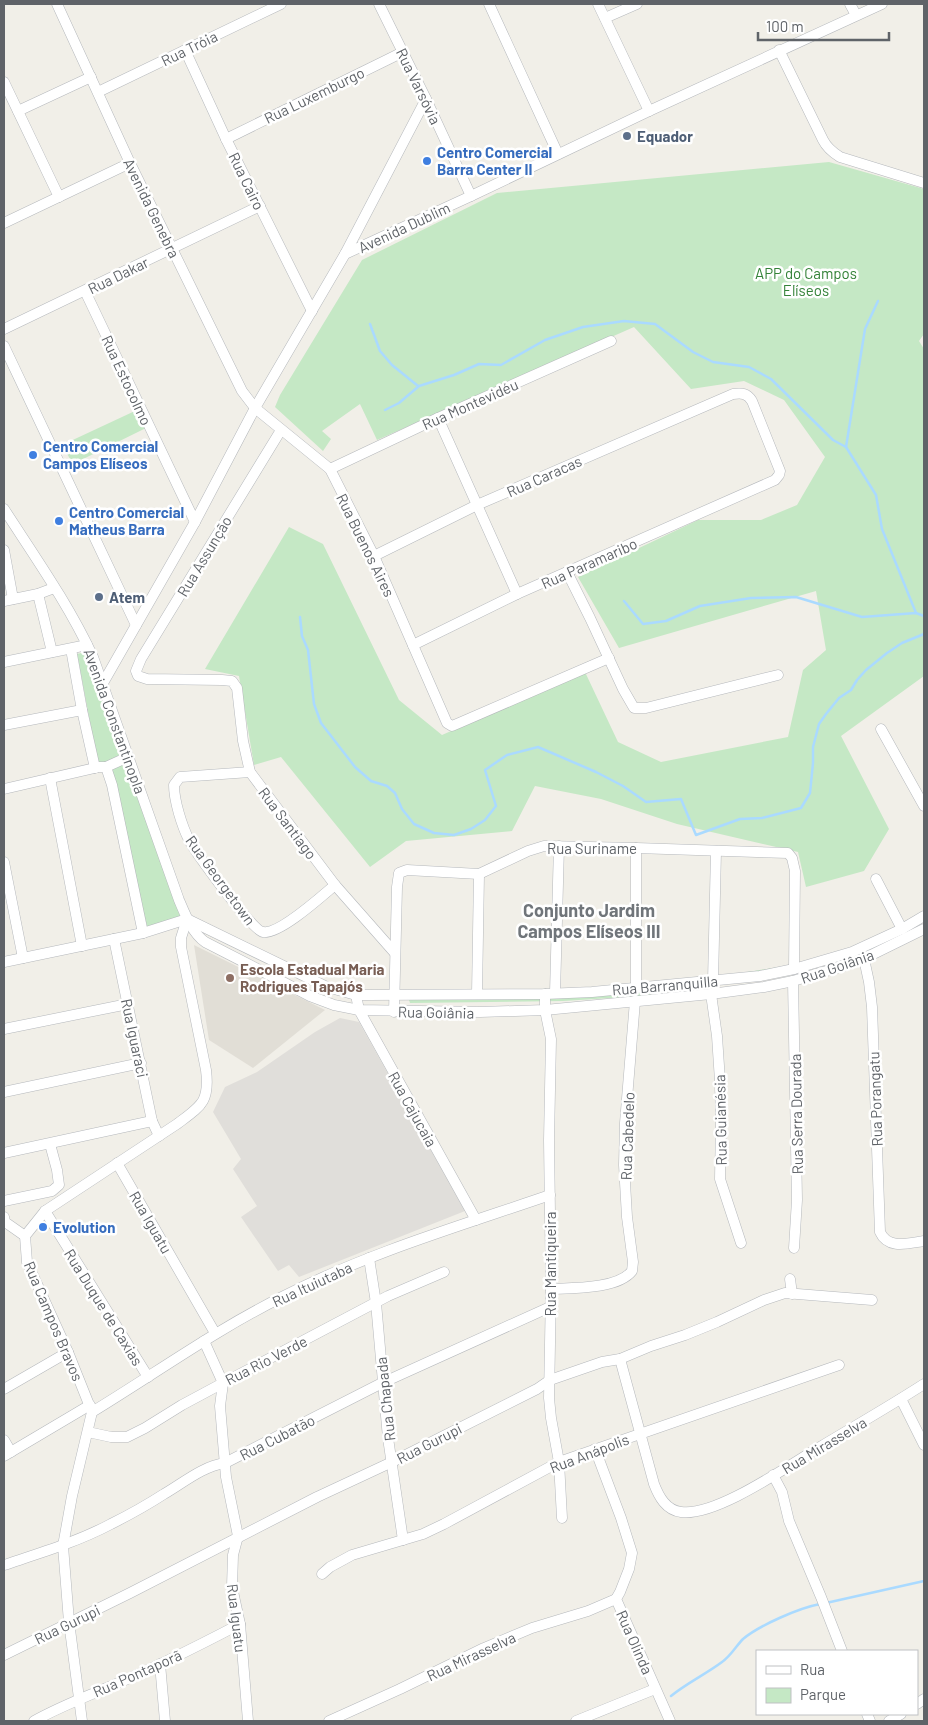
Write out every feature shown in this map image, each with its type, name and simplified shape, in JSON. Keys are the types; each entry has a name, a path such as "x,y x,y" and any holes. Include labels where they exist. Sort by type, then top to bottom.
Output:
{"street":[{"name":"Avenida Genebra","path":"57,4 172,249 242,391 255,408"},
{"name":"Rua Tróia","path":"98,92 281,4"},
{"name":"Rua Varsóvia","path":"380,4 471,196"},
{"path":"489,4 558,154"},
{"path":"598,4 649,110"},
{"path":"605,18 637,4"},
{"path":"850,4 856,15"},
{"name":"Avenida Dublim","path":"103,683 195,522 255,408 345,254 471,196 649,110 882,4"},
{"name":"Rua Cairo","path":"185,50 226,139 312,311"},
{"path":"780,50 827,147 840,157 924,183"},
{"name":"Rua Luxemburgo","path":"226,139 403,52"},
{"path":"18,111 91,78"},
{"path":"4,82 59,197"},
{"path":"345,254 426,99"},
{"path":"4,223 130,163"},
{"name":"Rua Dakar","path":"4,329 260,206"},
{"name":"Rua Estocolmo","path":"85,291 195,522"},
{"name":"Rua Montevidéu","path":"330,469 438,418 611,341"},
{"path":"4,346 136,625"},
{"name":"Rua Caracas","path":"374,556 478,505 732,394 742,393 750,398 780,471 775,480 766,484"},
{"name":"Rua Buenos Aires","path":"255,408 330,469 374,556 447,723 455,725 609,658"},
{"path":"438,418 517,594"},
{"name":"Rua Assunção","path":"222,680 147,679 137,674 136,668 281,430"},
{"name":"Rua Paramaribo","path":"413,646 517,594 766,484"},
{"name":"Avenida Constantinopla","path":"4,508 87,645 103,683 178,900 187,918"},
{"path":"4,550 8,600 38,594 54,588"},
{"path":"567,572 634,708 646,708 778,675"},
{"path":"38,594 52,652"},
{"path":"4,662 87,645"},
{"path":"71,649 95,768"},
{"name":"Rua Santiago","path":"222,680 232,681 237,688 243,741 250,772 335,885 394,952"},
{"path":"4,725 82,710"},
{"path":"881,730 924,806"},
{"path":"4,789 106,766 128,757"},
{"path":"106,766 112,785 142,933"},
{"name":"Rua Georgetown","path":"250,772 180,777 174,789 181,819 190,841 230,898 258,930 267,932 280,927 335,885"},
{"path":"50,778 82,946"},
{"name":"Rua Suriname","path":"394,952 398,875 404,870 479,874 528,850 544,846 788,853 794,871 794,969"},
{"name":"Rua Mantiqueira","path":"559,846 550,994 545,1010 550,1038 551,1289 549,1398 559,1462 562,1518"},
{"path":"636,848 636,988"},
{"path":"713,981 716,851"},
{"path":"4,862 7,893 23,958"},
{"path":"477,994 479,874"},
{"path":"876,879 902,929"},
{"name":"Rua Barranquilla","path":"394,995 592,992 760,976 794,969 852,952 902,929 924,916"},
{"path":"4,962 142,933 187,918"},
{"path":"4,1221 25,1236 45,1211 159,1136 193,1112 201,1104 208,1091 206,1070 182,955 181,941 187,918"},
{"name":"Rua Goiânia","path":"187,918 327,987 356,995 394,995"},
{"name":"Rua Goiânia","path":"187,918 200,938 205,942 310,996 334,1005 359,1010 394,1012 545,1010 755,989 793,981 860,961 924,929"},
{"name":"Rua Iguaraci","path":"114,939 152,1121 159,1136"},
{"path":"394,952 394,1012"},
{"name":"Rua Porangatu","path":"852,952 860,961 869,982 872,1007 879,1226 882,1238 891,1244 924,1242"},
{"name":"Rua Serra Dourada","path":"793,981 798,1200 794,1248"},
{"path":"592,992 592,1005"},
{"name":"Rua Guianésia","path":"711,994 717,1036 722,1122 720,1179 741,1243"},
{"name":"Rua Cajucaia","path":"356,995 359,1010 476,1220"},
{"name":"Rua Cabedelo","path":"551,1289 592,1287 623,1279 632,1271 624,1151 635,1001"},
{"path":"4,1030 128,1004"},
{"path":"4,1092 141,1063"},
{"path":"4,1153 152,1121"},
{"path":"4,1200 52,1191 59,1185 50,1144"},
{"name":"Rua Iguatu","path":"117,1163 215,1334"},
{"name":"Rua Ituiutaba","path":"7,1454 148,1378 215,1334 284,1296 333,1272 550,1195"},
{"name":"Rua Duque de Caxias","path":"45,1211 148,1378"},
{"name":"Rua Campos Bravos","path":"25,1236 27,1262 91,1408"},
{"name":"Rua Chapada","path":"370,1258 376,1303 382,1383 403,1540"},
{"name":"Rua Rio Verde","path":"88,1432 111,1437 126,1437 223,1383 376,1303 403,1289 444,1272"},
{"path":"790,1278 792,1294"},
{"name":"Rua Gurupi","path":"4,1655 130,1593 238,1536 392,1462 537,1389 550,1380 602,1362 620,1358 718,1322 764,1300 785,1293 872,1300"},
{"name":"Rua Cubatão","path":"4,1565 63,1546 111,1524 202,1471 217,1464 225,1463 382,1383 550,1307"},
{"path":"204,1341 223,1383"},
{"path":"4,1389 68,1352"},
{"path":"620,1358 640,1434"},
{"name":"Rua Anápolis","path":"322,1574 330,1567 352,1555 423,1534 559,1462 839,1365"},
{"name":"Rua Iguatu","path":"223,1383 220,1406 225,1463 238,1536 233,1555 232,1587 240,1624 248,1721"},
{"name":"Rua Mirasselva","path":"640,1434 658,1495 665,1505 673,1511 693,1512 729,1500 924,1384"},
{"path":"901,1399 924,1445"},
{"path":"82,1721 69,1622 63,1546 72,1496 88,1432 91,1408"},
{"path":"4,1440 7,1454"},
{"name":"Rua Olinda","path":"595,1449 622,1518 632,1553 629,1569 616,1599 670,1721"},
{"path":"773,1475 782,1492 789,1521 822,1597 842,1650"},
{"name":"Rua Mirasselva","path":"329,1721 419,1681 484,1648 532,1628 588,1611 616,1599"},
{"name":"Rua Pontaporã","path":"34,1721 79,1698 110,1687 160,1664 240,1624"},
{"path":"160,1664 165,1721"},
{"path":"576,1721 655,1688"},
{"path":"353,1710 356,1721"},
{"path":"888,1721 899,1715"}],"shaded area":[{"name":"Escola Estadual Maria Rodrigues Tapajós","path":"194,945 325,1010 253,1068 209,1040"},
{"path":"340,1018 359,1022 465,1211 299,1277 289,1265 278,1271 241,1217 257,1206 233,1169 241,1159 213,1112 225,1087 257,1072 315,1032"}],"green space":[{"name":"APP do Campos Elíseos","path":"829,162 924,189 924,334 919,341 924,349 924,676 841,736 889,829 864,871 806,887 798,852 677,824 601,799 535,786 512,831 406,841 370,867 281,757 254,765 239,676 205,669 289,527 323,544 399,700 442,735 585,672 618,742 661,762 788,737 803,670 826,650 816,591 619,648 578,577 698,520 761,520 797,505 825,457 784,400 744,381 691,389 634,327 377,440 360,404 322,431 331,439 323,451 275,407 280,395 362,260 497,193"},
{"path":"137,410 146,428 73,464 62,445"},
{"path":"85,652 122,761 126,761 183,924 148,931 110,766 99,769 77,654"},
{"path":"924,916 924,922 867,951 805,968 725,980 642,996 563,1001 410,1003 408,997 563,996 723,976 803,963 865,947"}],"waterway":[{"path":"846,447 865,329 878,301"},
{"path":"385,410 399,403 419,386 454,375 479,364 501,365 545,340 583,327 624,321 655,324 693,352 713,362 749,367 771,379 833,440 846,447 876,495 882,529 916,613"},
{"path":"370,324 380,351 392,365 418,386"},
{"path":"624,601 643,624 666,621 700,606 751,598 796,597 862,617 916,613 924,616"},
{"path":"300,617 302,636 308,650 314,704 321,723 355,767 371,781 387,786 395,793 402,809 414,824 434,833 454,835 471,829 485,820 496,806 485,770 507,755 538,747 596,772 623,786 646,802 681,799 696,835 740,819 762,818 801,808 810,793 813,747 819,724 826,714 839,698 851,690 866,670 902,643 924,634"},
{"path":"826,1603 924,1581"},
{"path":"671,1696 725,1660 743,1639 759,1628 802,1609 820,1604"}],"place":[{"name":"Equador","path":"627,136"},
{"name":"Centro Comercial Barra Center II","path":"427,161"},
{"name":"Centro Comercial Campos Elíseos","path":"33,455"},
{"name":"Centro Comercial Matheus Barra","path":"59,521"},
{"name":"Atem","path":"99,597"},
{"name":"Escola Estadual Maria Rodrigues Tapajós","path":"230,978"},
{"name":"Evolution","path":"43,1227"}],"district":[{"name":"Conjunto Jardim Campos Elíseos III","path":"589,920"}]}
